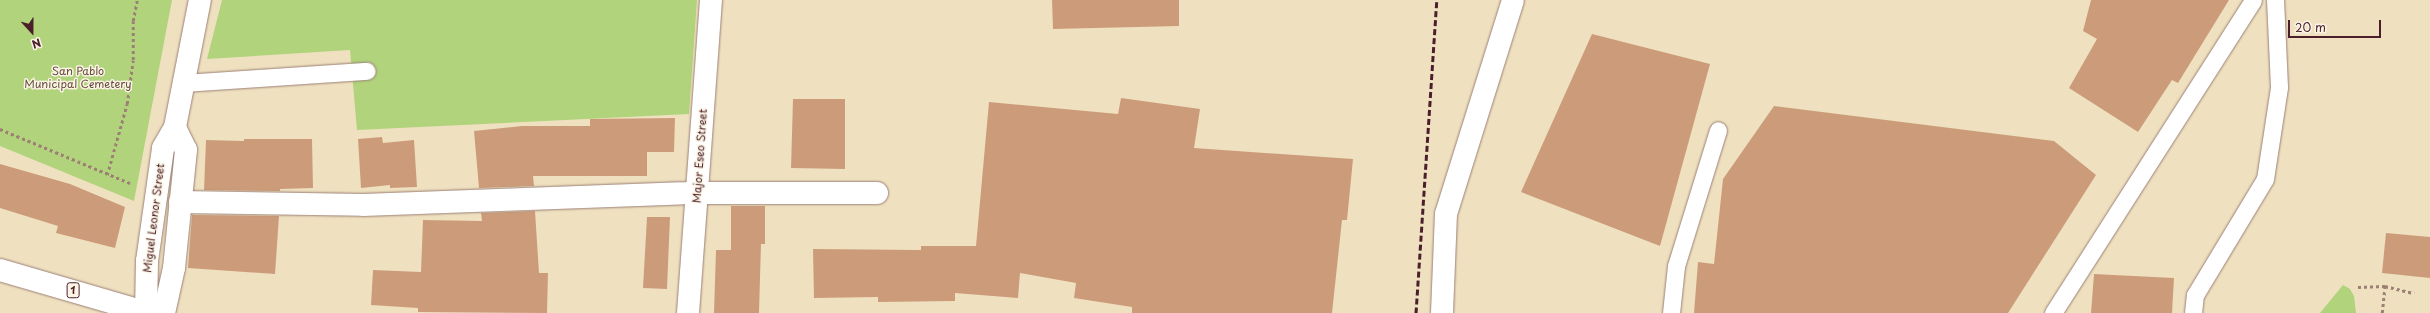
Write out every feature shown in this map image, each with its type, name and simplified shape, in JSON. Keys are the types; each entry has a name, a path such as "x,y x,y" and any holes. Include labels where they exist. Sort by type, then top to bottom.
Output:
{"street":[{"name":"Miguel Leonor Street","path":"147,313 147,261 163,148 175,127 200,0"},
{"name":"Major Eseo Street","path":"688,313 711,0"},
{"path":"1442,313 1446,214 1513,0"},
{"path":"164,313 174,268 186,150 175,127"},
{"path":"180,202 363,205 697,194 877,193"},
{"name":"1","path":"0,270 147,313"}],"lane":[{"path":"2053,313 2253,0"},
{"path":"2193,313 2195,295 2265,179 2279,87 2275,0"},
{"path":"184,83 367,71"},
{"path":"1671,313 1676,266 1718,130"}],"path":[{"path":"107,175 127,104 133,60 133,21 137,0"},
{"path":"0,129 107,175 157,192"},
{"path":"2358,287 2385,286 2414,293"},
{"path":"2382,313 2385,286"}],"green space":[{"name":"San Pablo Municipal Cemetery","path":"0,0 172,0 134,201 0,146"},
{"path":"222,0 697,0 689,114 357,130 350,50 207,59"},
{"path":"2343,285 2350,289 2354,296 2356,313 2320,313"}],"building":[{"path":"1052,0 1179,0 1179,26 1053,29"},
{"path":"2091,0 2229,0 2178,83 2172,80 2138,132 2069,88 2097,39 2083,31"},
{"path":"1592,34 1710,64 1660,246 1521,192"},
{"path":"1121,98 1200,109 1194,148 1353,159 1347,220 1342,220 1332,313 1132,313 1132,307 1074,298 1076,283 1020,273 1018,298 955,293 955,301 878,302 878,297 814,298 813,249 921,250 921,246 976,246 989,102 1118,114"},
{"path":"793,99 845,99 845,169 791,168"},
{"path":"1774,106 2054,141 2096,175 2008,313 1694,313 1698,262 1714,264 1723,179"},
{"path":"675,118 674,152 647,152 647,176 533,176 534,186 479,188 474,131 522,126 590,126 590,119"},
{"path":"382,137 383,143 414,140 417,187 390,188 390,185 361,188 358,139"},
{"path":"244,139 312,139 313,188 280,189 280,191 204,190 206,140 244,141"},
{"path":"0,164 70,184 125,207 115,248 56,233 58,226 0,208"},
{"path":"731,206 765,206 765,244 761,244 759,313 714,313 716,250 731,250"},
{"path":"535,211 539,273 548,273 547,313 418,312 418,308 371,305 373,270 421,272 423,220 482,221 481,213"},
{"path":"192,215 279,216 275,274 188,268"},
{"path":"647,217 670,217 667,289 643,288"},
{"path":"2386,233 2430,237 2430,278 2382,273"},
{"path":"2094,274 2174,278 2172,313 2091,313"}],"railway":[{"path":"1416,313 1437,0"}]}
